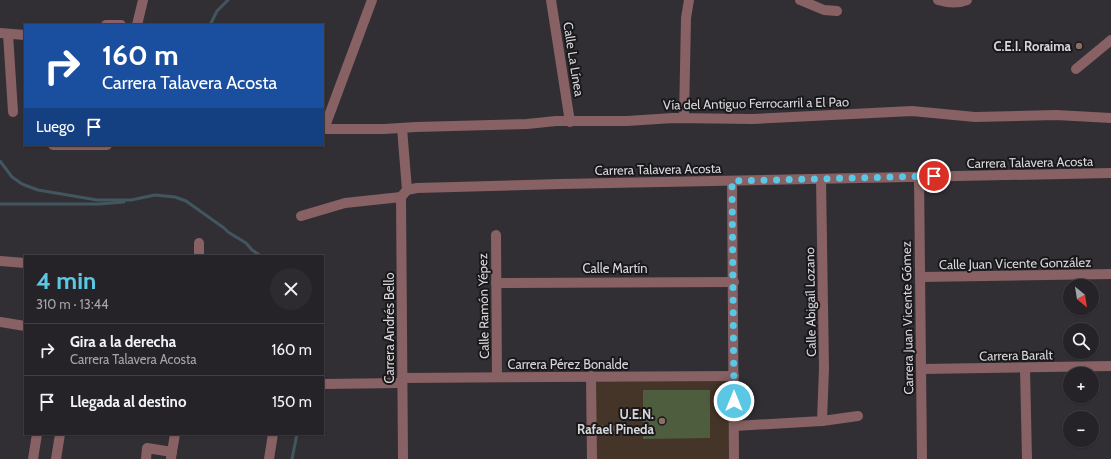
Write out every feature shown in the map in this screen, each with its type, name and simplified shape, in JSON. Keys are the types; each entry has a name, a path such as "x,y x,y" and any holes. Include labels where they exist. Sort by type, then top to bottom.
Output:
{"street":[{"path":"137,24 143,0"},
{"path":"324,126 372,0"},
{"name":"Calle La Línea","path":"551,0 570,122"},
{"path":"684,118 686,18 689,0"},
{"path":"800,0 824,10 837,11"},
{"path":"938,0 946,3 952,3 967,0"},
{"path":"13,112 4,33 24,35"},
{"path":"1076,69 1111,40"},
{"name":"Vía del Antiguo Ferrocarril a El Pao","path":"324,129 384,129 516,125 556,121 627,121 684,118 752,119 912,112 975,117 1056,115 1111,118"},
{"name":"Carrera Andrés Bello","path":"402,128 404,193 402,381 403,459"},
{"name":"Carrera Talavera Acosta","path":"300,216 345,203 404,193 417,188 545,184 1111,173"},
{"name":"Carrera Juan Vicente Gómez","path":"919,176 922,459"},
{"name":"Calle Abigaíl Lozano","path":"820,421 824,368 821,179"},
{"path":"732,181 734,282 734,459"},
{"name":"Calle Ramón Yépez","path":"496,235 497,377"},
{"path":"199,243 199,255"},
{"path":"0,261 24,263"},
{"name":"Calle Juan Vicente González","path":"920,277 1111,274"},
{"name":"Calle Martín","path":"496,283 734,282"},
{"path":"0,322 24,326"},
{"name":"Carrera Baralt","path":"921,369 1111,366"},
{"path":"1025,368 1027,459"},
{"path":"590,376 592,459"},
{"name":"Carrera Pérez Bonalde","path":"324,384 497,377 734,376"},
{"path":"734,426 820,421 858,416"},
{"path":"591,430 612,430"},
{"path":"33,459 37,435"},
{"path":"56,459 60,435"},
{"path":"146,459 147,448 171,456 175,435"},
{"path":"269,459 273,435"}],"shaded area":[{"name":"U.E.N. Rafael Pineda","path":"734,376 734,459 592,459 591,377"}],"green space":[{"path":"643,390 710,390 710,438 643,439"}],"waterway":[{"path":"210,24 217,11 228,0"},
{"path":"0,161 12,177 22,184 38,190 97,200 131,200 155,195 175,197 186,201 228,232 246,243 252,250 260,255"},
{"path":"0,204 99,204 124,202"},
{"path":"292,459 297,435"}],"place":[{"name":"C.E.I. Roraima","path":"1079,46"},
{"name":"U.E.N. Rafael Pineda","path":"662,421"}],"route":[{"path":"734,401 732,181 934,176"}]}
